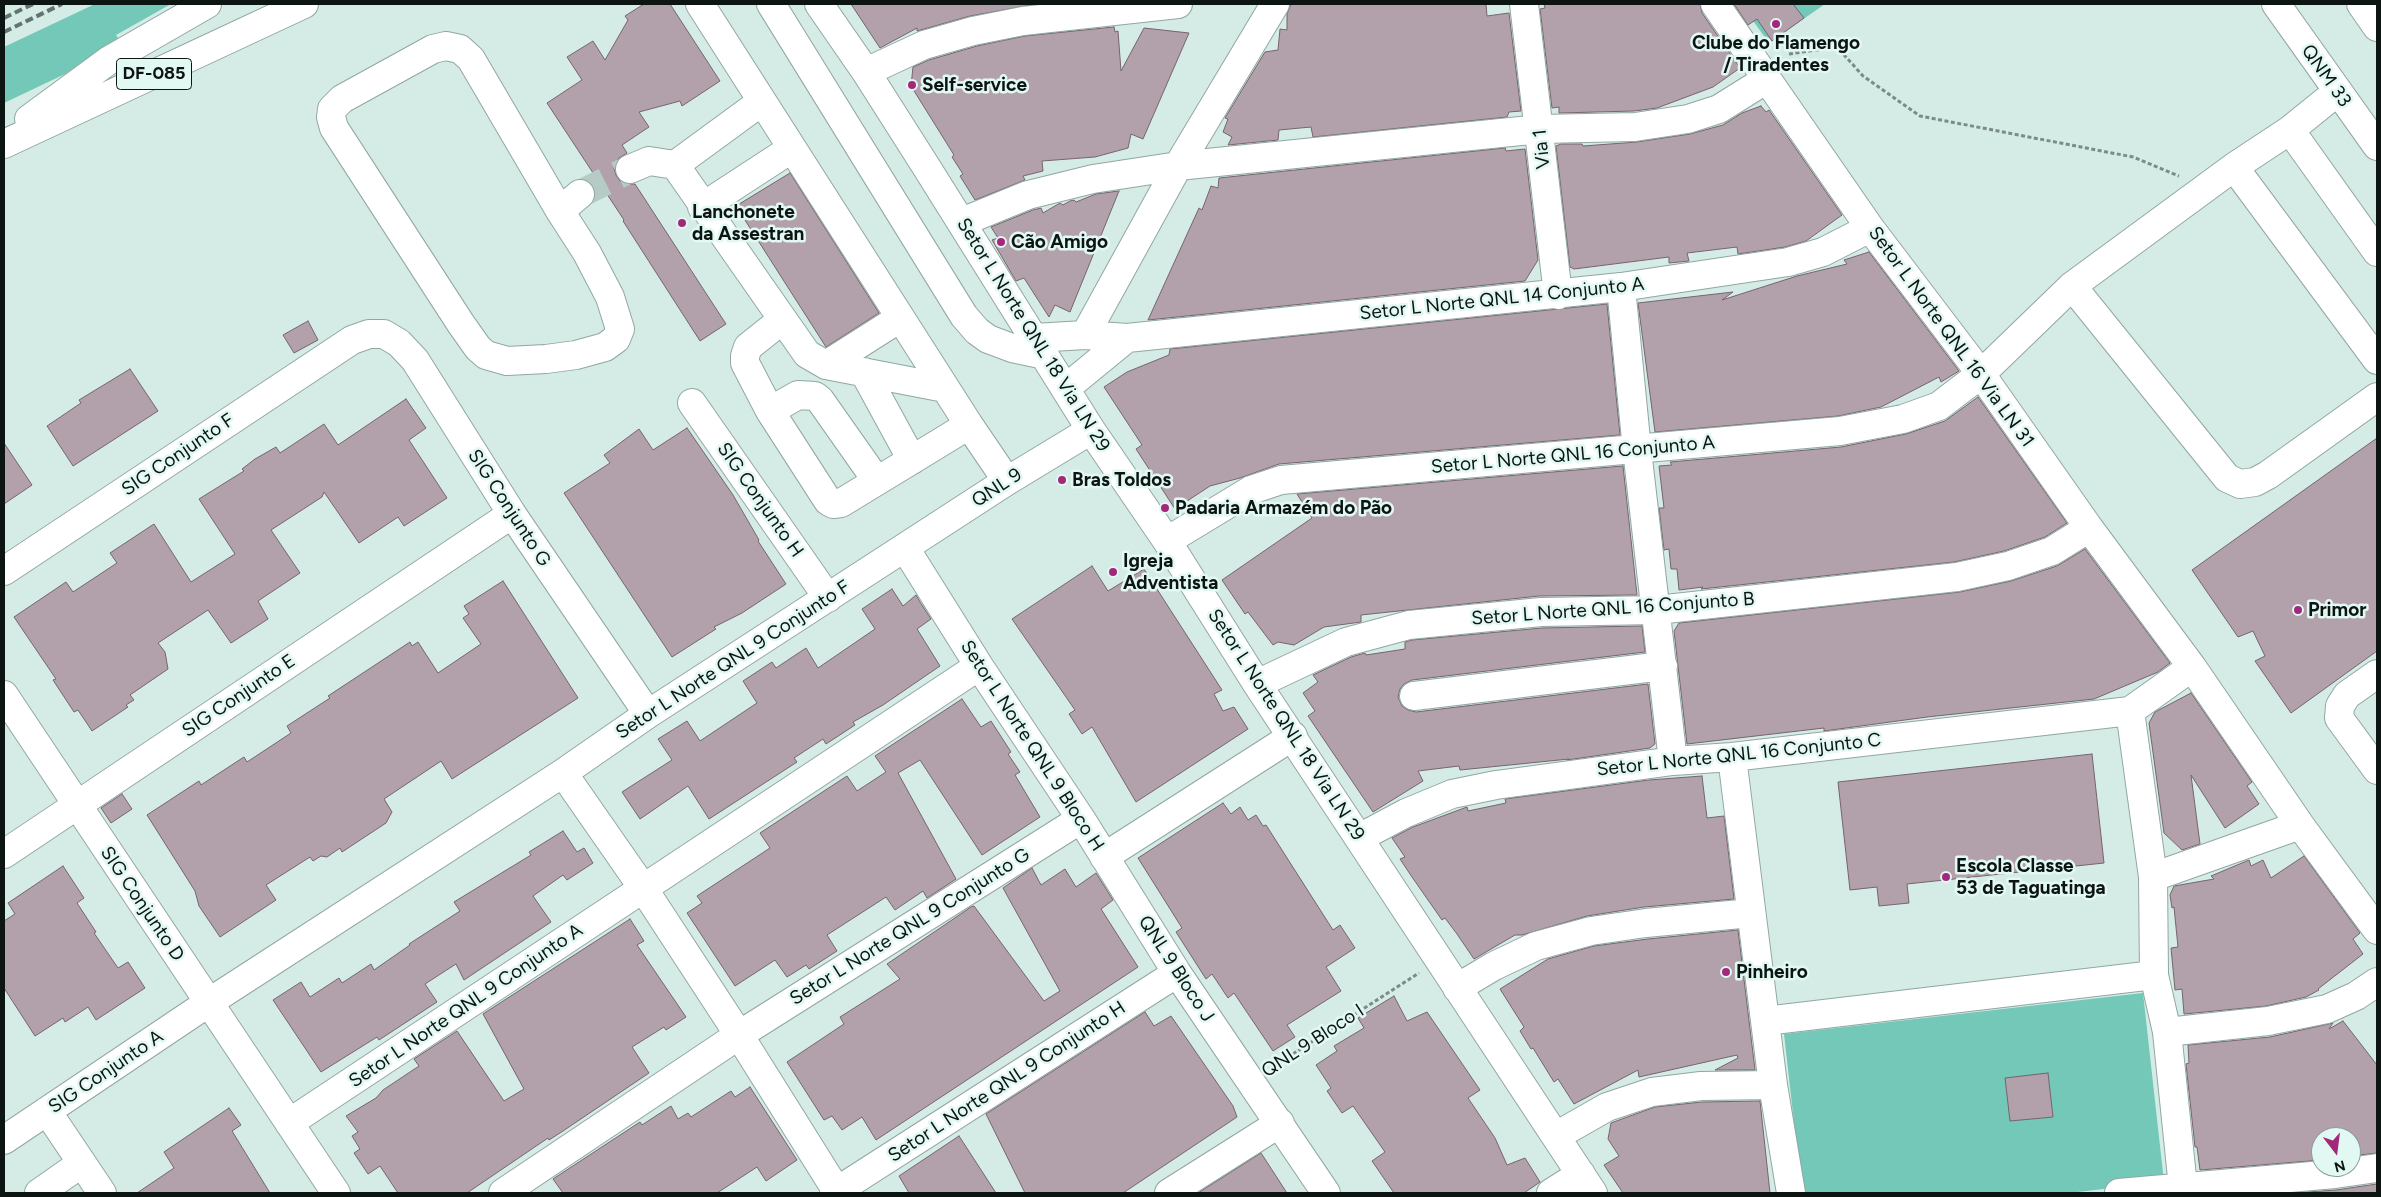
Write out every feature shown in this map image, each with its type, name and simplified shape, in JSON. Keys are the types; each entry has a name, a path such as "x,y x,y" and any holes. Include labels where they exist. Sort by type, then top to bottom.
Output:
{"street":[{"path":"4,138 108,61 207,4"},
{"name":"DF-085","path":"4,144 304,4"},
{"path":"700,4 969,426 1007,480"},
{"name":"Setor L Norte QNL 14 Conjunto A","path":"771,4 964,316 977,331 988,339 1012,348 1040,347 1085,335 1127,338 1621,287 1788,262 1823,252 1870,228"},
{"name":"Setor L Norte QNL 18 Via LN 29","path":"819,4 866,72 962,222 1091,430 1167,541 1257,684 1587,1184"},
{"path":"866,72 924,45 973,31 1023,21 1178,4"},
{"path":"1085,335 1178,166 1275,4"},
{"name":"Via 1","path":"1524,4 1558,295"},
{"name":"Setor L Norte QNL 16 Via LN 31","path":"1715,4 1870,228 1981,374 2089,528 2192,667 2300,825 2377,930"},
{"name":"QNM 33","path":"2276,4 2377,146"},
{"path":"446,46 460,49 471,59 570,202 587,253 610,297 620,329 616,339 605,347 576,355 506,361 486,356 461,324 334,128 331,117 332,109 342,99 433,49 446,46"},
{"path":"962,222 1028,195 1092,179 1178,166 1540,129 1635,127 1688,119 1719,109 1767,79"},
{"name":"Setor L Norte QNL 16 Conjunto A","path":"1167,541 1251,490 1281,480 1840,432 1903,419 1939,406 1981,374 2072,286 2234,167 2290,130 2337,92"},
{"path":"630,168 649,161 675,165 761,102"},
{"path":"2290,130 2377,252"},
{"path":"702,207 791,149"},
{"path":"675,165 702,207 807,354 826,365 945,388"},
{"path":"2234,167 2377,360"},
{"path":"2072,286 2227,478 2240,484 2256,482 2268,475 2377,397"},
{"path":"1621,287 1637,450 1674,761"},
{"path":"826,365 900,318"},
{"path":"782,320 748,347 745,356 747,369 770,410 828,501 833,504 841,503 969,426"},
{"name":"SIG Conjunto G","path":"352,340 369,334 384,334 399,343 410,354 512,514 648,714"},
{"path":"1066,388 1127,338"},
{"name":"SIG Conjunto F","path":"4,571 352,340"},
{"path":"864,372 912,460"},
{"path":"770,410 798,395 815,396 877,481"},
{"name":"SIG Conjunto H","path":"692,403 828,598"},
{"name":"QNL 9","path":"905,548 1007,480 1091,430"},
{"name":"SIG Conjunto E","path":"4,854 512,514"},
{"name":"Setor L Norte QNL 16 Conjunto B","path":"1257,684 1346,642 1409,625 1541,612 1657,610 1958,577 2008,566 2052,551 2089,528"},
{"name":"Setor L Norte QNL 9 Conjunto F","path":"563,773 648,714 905,548"},
{"name":"Setor L Norte QNL 9 Bloco H","path":"905,548 979,666 1081,818 1104,857 1292,736"},
{"path":"643,888 979,666"},
{"path":"1414,696 1663,666"},
{"path":"2183,1187 2167,1032 2154,975 2153,877 2130,712 2192,667"},
{"path":"2377,674 2347,695 2340,706 2338,718 2377,770"},
{"path":"4,695 76,805"},
{"name":"Setor L Norte QNL 16 Conjunto C","path":"1359,838 1406,814 1452,794 1535,779 1674,761 1732,757 2130,712"},
{"path":"1732,757 1773,1085 1791,1193"},
{"path":"208,1003 563,773 643,888 739,1034 836,1193"},
{"name":"SIG Conjunto D","path":"76,805 336,1193"},
{"name":"Setor L Norte QNL 9 Conjunto G","path":"503,1193 739,1034 1081,818"},
{"path":"2153,877 2300,825"},
{"name":"QNL 9 Bloco J","path":"1104,857 1177,973 1251,1080"},
{"name":"Setor L Norte QNL 9 Conjunto A","path":"289,1123 643,888"},
{"path":"1457,988 1494,966 1536,946 1591,931 1646,923 1751,913"},
{"name":"Setor L Norte QNL 9 Conjunto H","path":"836,1193 1177,973"},
{"path":"1765,1021 2154,975"},
{"path":"2167,1032 2268,1021 2327,1009 2356,996 2377,982"},
{"name":"SIG Conjunto A","path":"4,1140 208,1003"},
{"name":"QNL 9 Bloco I","path":"1251,1080 1326,1193"},
{"path":"1556,1136 1607,1108 1652,1092 1701,1086 1773,1085"},
{"path":"47,1111 102,1193"},
{"path":"1169,1193 1280,1123"},
{"path":"39,1193 82,1163"},
{"path":"2123,1193 2335,1174 2377,1168"},
{"path":"1552,1193 1587,1184"}],"path":[{"path":"1789,54 1837,47 1863,76 1920,116 2133,157 2208,187"},
{"name":"QNL 9 Bloco I","path":"1251,1080 1439,960"}],"green space":[{"path":"95,4 171,4 116,35 118,38 65,74 4,103 4,47"},
{"name":"Clube do Flamengo / Tiradentes","path":"1741,4 1825,4 1769,43"},
{"path":"2143,993 2164,1182 2069,1193 1802,1193 1784,1034"}],"building":[{"path":"644,4 670,4 720,81 682,106 680,101 639,112 649,127 622,145 627,153 618,159 614,168 620,181 635,184 726,324 700,341 624,220 547,103 582,80 567,57 593,41 605,60 628,20 625,16"},
{"path":"851,4 1037,4 970,16 917,31 917,28 880,48"},
{"path":"1291,4 1486,4 1487,16 1509,13 1521,111 1509,112 1507,117 1313,137 1311,127 1279,130 1278,140 1228,145 1232,137 1223,132 1228,119 1225,118 1265,52 1278,50 1280,29 1287,30 1287,14"},
{"path":"1544,4 1700,4 1702,13 1740,68 1713,87 1657,108 1634,111 1559,113 1559,107 1552,108 1540,9 1545,8"},
{"name":"Clube do Flamengo / Tiradentes","path":"1734,4 1793,4 1804,18 1772,41 1757,19 1748,25"},
{"path":"1114,27 1115,32 1118,31 1121,71 1144,28 1189,33 1143,139 1131,134 1128,148 1095,157 1042,161 1043,171 1023,176 1025,180 975,200 960,176 963,174 952,157 954,155 911,86 913,67 929,60 977,46 1025,36"},
{"path":"1761,106 1766,112 1769,110 1842,215 1806,241 1785,247 1738,254 1737,247 1687,253 1689,261 1669,263 1669,257 1574,269 1570,267 1556,146 1561,144 1582,144 1583,146 1637,142 1690,134 1723,125 1742,113"},
{"path":"1505,148 1506,151 1525,149 1538,260 1525,281 1148,320 1199,208 1202,210 1211,186 1218,188 1219,178"},
{"path":"790,173 879,313 826,347 736,206"},
{"path":"1119,191 1070,312 1055,305 1049,317 1024,278 1016,281 992,240 998,238 991,227 1033,210 1041,208 1043,213 1060,203 1063,205 1070,201 1074,200 1076,202 1096,194"},
{"path":"1869,252 1959,371 1941,382 1939,377 1881,407 1838,416 1655,432 1638,303 1733,292 1722,300 1797,276 1847,264 1844,260"},
{"path":"1607,304 1620,435 1279,464 1210,486 1175,509 1136,449 1142,445 1104,387 1127,372 1169,355 1170,349"},
{"path":"308,321 318,340 294,353 283,335"},
{"path":"130,369 158,411 73,466 47,426 81,403 79,400"},
{"path":"1978,397 2067,523 2045,537 2004,551 1954,562 1679,590 1677,569 1671,569 1669,549 1664,550 1659,508 1664,508 1659,466 1672,465 1670,462 1841,447 1906,434 1945,421"},
{"path":"406,399 426,428 409,440 447,498 404,526 398,517 359,543 324,492 322,497 271,530 300,573 258,601 268,619 231,643 208,610 158,643 165,652 168,669 130,695 134,700 126,705 128,707 92,731 78,710 74,712 53,680 56,679 14,617 66,582 73,592 117,563 110,553 154,524 191,582 235,554 199,499 244,471 242,469 255,459 276,447 280,453 324,424 338,445"},
{"path":"687,428 733,495 758,541 786,584 742,613 714,627 716,629 672,657 564,493 610,463 604,455 639,429 653,450"},
{"name":"Primor","path":"2377,438 2377,651 2291,713 2255,661 2265,656 2253,631 2238,637 2192,570"},
{"path":"4,443 32,485 4,504"},
{"path":"1623,466 1637,595 1539,596 1361,615 1361,622 1324,627 1294,645 1278,642 1273,645 1248,612 1245,614 1222,580 1312,518 1297,494"},
{"path":"2085,549 2170,663 2158,672 2094,699 1927,717 1824,731 1824,728 1687,744 1674,631 1679,623 1960,592 2011,581 2057,566"},
{"path":"1092,566 1108,591 1144,569 1222,690 1214,694 1223,711 1234,707 1248,729 1136,802 1092,727 1082,734 1069,714 1075,710 1012,619"},
{"path":"503,581 578,698 452,779 441,761 384,799 392,812 386,823 342,852 340,848 327,857 321,856 313,861 310,857 266,885 276,900 220,937 199,906 195,891 147,815 199,781 201,785 244,757 247,762 291,733 287,726 330,698 328,696 410,642 412,646 418,642 438,673 481,644 463,618 469,614 464,606"},
{"path":"892,589 903,606 916,595 931,619 917,629 940,666 883,705 853,722 855,725 826,744 823,739 794,758 797,762 709,819 688,786 640,819 622,792 672,760 658,739 687,721 700,741 757,703 743,681 772,662 776,668 806,648 818,668 875,629 862,609"},
{"path":"1642,626 1645,652 1412,680 1404,684 1400,689 1398,697 1402,706 1416,712 1648,684 1655,744 1650,748 1567,760 1569,759 1460,770 1459,766 1418,771 1423,781 1373,812 1308,716 1315,711 1303,693 1318,682 1313,675 1351,657 1365,653 1366,655 1405,649 1405,642 1412,640 1542,628"},
{"path":"2191,693 2252,782 2247,786 2259,804 2225,828 2191,775 2200,844 2182,850 2164,833 2149,723 2155,712"},
{"path":"962,699 981,727 991,721 1011,752 1008,754 1020,772 1015,775 1040,817 982,855 920,760 898,773 956,879 927,898 923,891 895,910 886,897 827,935 837,951 809,969 806,965 787,977 775,960 735,986 687,913 702,903 697,896 770,848 760,833 847,776 857,791 886,772 875,756"},
{"path":"2092,754 2104,863 1907,884 1909,903 1879,906 1877,887 1850,890 1838,782"},
{"path":"1702,776 1707,818 1724,816 1734,899 1644,907 1587,916 1522,935 1515,935 1474,959 1445,918 1442,920 1412,877 1400,859 1405,857 1392,838 1413,827 1467,807 1468,811 1506,803 1505,799 1649,780"},
{"path":"122,794 132,809 111,823 101,808"},
{"path":"1223,803 1231,814 1240,807 1248,820 1256,815 1263,826 1266,825 1333,930 1340,925 1355,948 1326,967 1341,991 1287,1025 1295,1037 1273,1051 1234,993 1228,998 1212,974 1206,979 1176,932 1182,928 1138,858"},
{"path":"563,831 577,852 584,848 593,863 567,880 563,875 533,896 551,922 464,980 456,964 425,984 437,1002 379,1040 377,1037 321,1072 273,1000 301,982 310,997 339,978 342,983 371,964 374,970 409,944 460,911 454,902 531,855 529,852"},
{"path":"2304,856 2360,933 2353,939 2363,954 2319,990 2306,997 2266,1006 2184,1014 2182,989 2175,990 2171,948 2178,947 2174,907 2172,908 2170,895 2174,886 2214,879 2211,876 2249,860 2251,866 2263,860 2271,878"},
{"path":"63,866 84,898 77,903 96,932 94,933 118,968 128,962 145,988 96,1020 88,1007 65,1022 63,1018 35,1036 4,988 4,921 15,914 8,903"},
{"path":"1032,868 1041,885 1065,869 1076,887 1096,873 1113,900 1101,909 1138,967 876,1140 862,1117 842,1130 832,1116 824,1120 787,1062 844,1024 840,1017 900,979 887,964 971,907 974,906 1044,1001 1060,991 1003,888"},
{"path":"630,919 644,941 637,945 686,1017 666,1030 664,1027 632,1047 649,1073 467,1193 398,1193 380,1166 368,1174 354,1153 360,1149 352,1136 358,1132 346,1116 376,1098 383,1090 419,1066 414,1059 457,1031 504,1101 524,1089 483,1014"},
{"path":"1738,930 1755,1070 1715,1070 1738,1058 1737,1055 1639,1077 1638,1070 1574,1104 1558,1079 1554,1082 1533,1048 1531,1049 1520,1031 1524,1027 1500,989 1548,959 1594,946"},
{"path":"1394,996 1407,1021 1427,1012 1480,1090 1468,1098 1495,1138 1507,1165 1525,1158 1540,1182 1524,1193 1394,1193 1372,1161 1385,1152 1353,1106 1342,1113 1327,1091 1331,1088 1316,1065 1337,1051 1334,1046 1364,1028 1358,1018"},
{"path":"1145,1012 1154,1026 1171,1016 1233,1106 1237,1117 1123,1193 1025,1193 986,1114"},
{"path":"2343,1021 2377,1065 2377,1153 2361,1155 2361,1127 2311,1127 2311,1161 2200,1170 2197,1147 2195,1147 2186,1064 2189,1063 2188,1045 2270,1037 2333,1023 2329,1029"},
{"path":"2048,1073 2053,1117 2010,1121 2005,1078"},
{"path":"750,1087 797,1160 766,1181 757,1167 717,1193 563,1193 553,1179 640,1122 642,1125 671,1106 678,1119 688,1113 691,1117 731,1091 735,1097"},
{"path":"1760,1101 1770,1193 1623,1193 1604,1165 1619,1156 1608,1139 1611,1123 1655,1107 1702,1102"},
{"path":"229,1108 241,1125 232,1131 270,1193 137,1193 174,1168 164,1152"},
{"path":"959,1136 996,1193 909,1193 899,1176"},
{"path":"1261,1153 1287,1193 1198,1193"},
{"path":"2377,1184 2377,1193 2294,1193 2336,1190"}],"tunnel":[{"path":"580,194 630,169"}],"railway":[{"path":"4,18 33,4"},
{"path":"4,32 62,4"}],"place":[{"name":"Clube do Flamengo / Tiradentes","path":"1776,24"},
{"name":"Self-service","path":"912,85"},
{"name":"Lanchonete da Assestran","path":"682,223"},
{"name":"Cão Amigo","path":"1001,242"},
{"name":"Bras Toldos","path":"1062,480"},
{"name":"Padaria Armazém do Pão","path":"1165,508"},
{"name":"Igreja Adventista","path":"1113,572"},
{"name":"Primor","path":"2298,610"},
{"name":"Escola Classe 53 de Taguatinga","path":"1946,877"},
{"name":"Pinheiro","path":"1726,972"}]}
